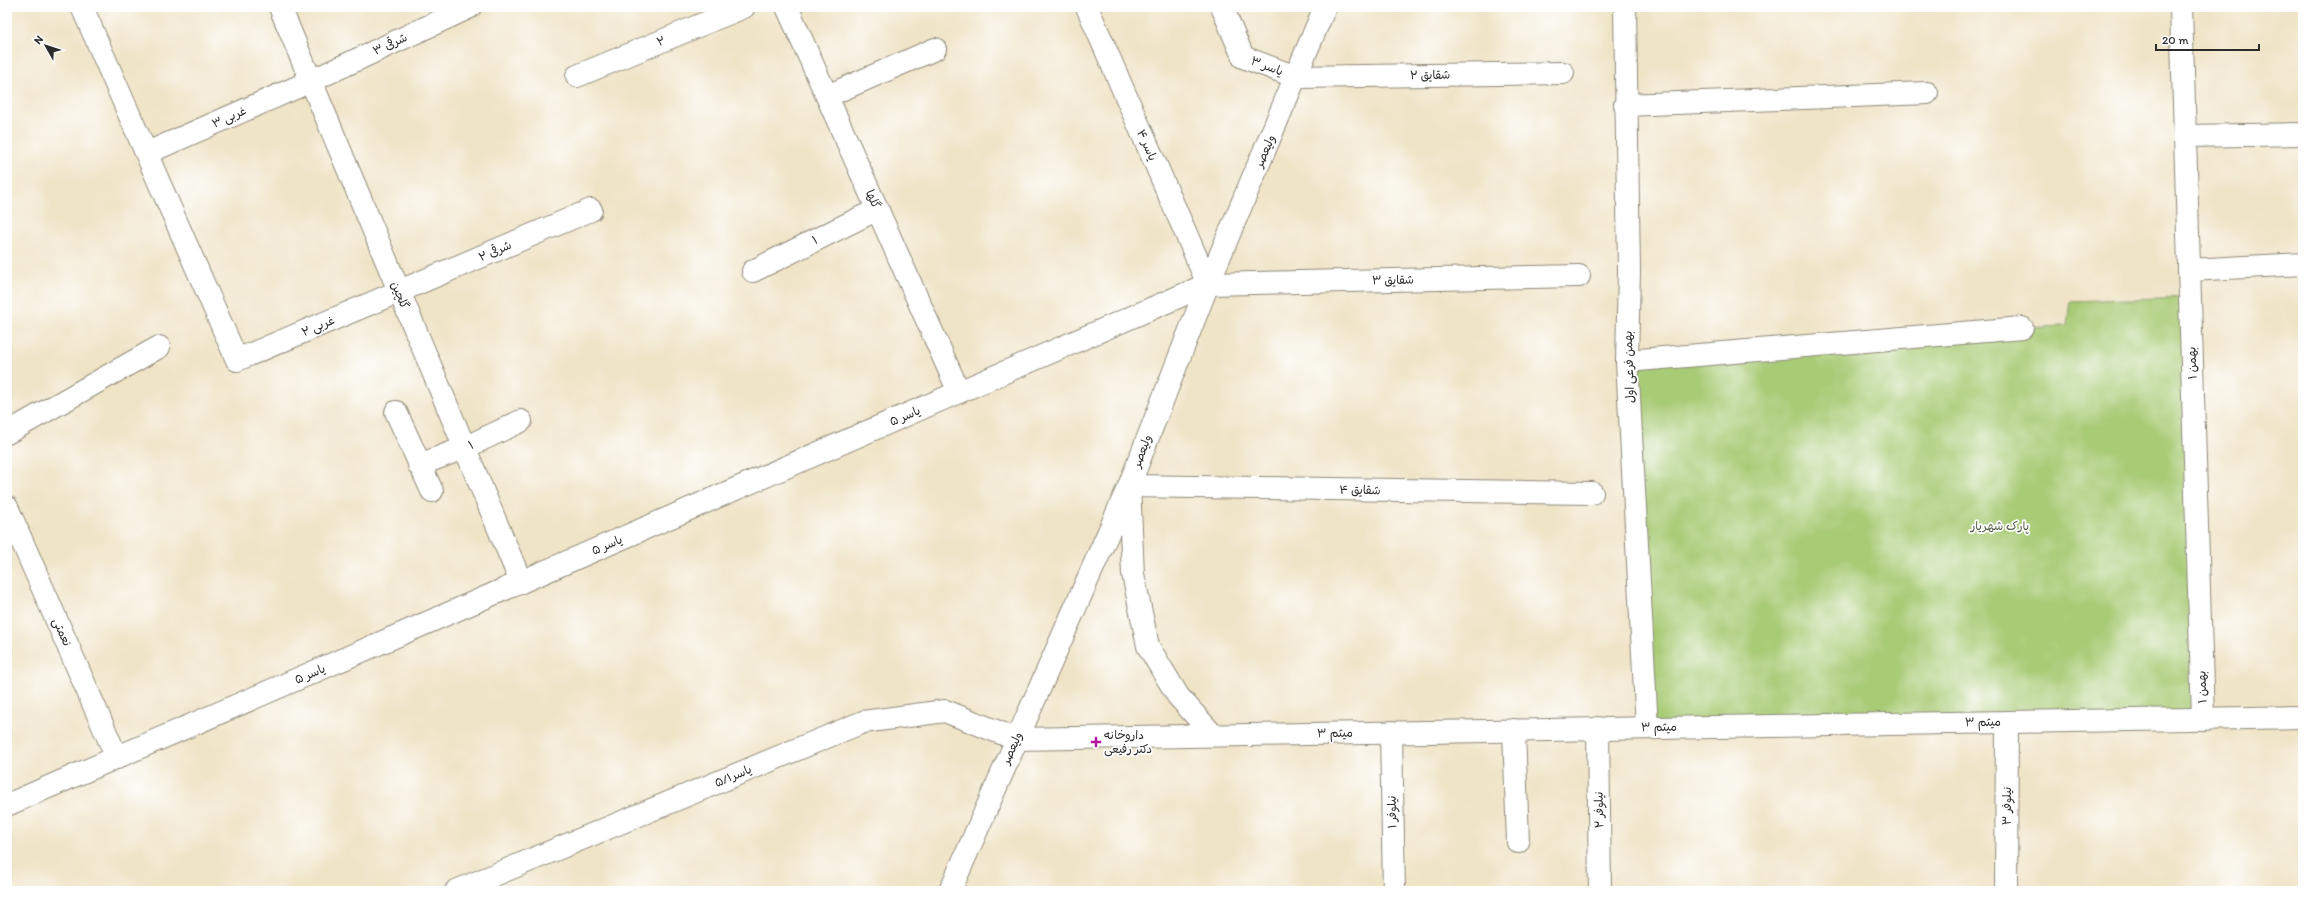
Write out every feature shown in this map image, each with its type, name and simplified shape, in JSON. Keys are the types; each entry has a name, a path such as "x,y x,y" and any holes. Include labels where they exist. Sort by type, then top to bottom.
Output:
{"street":[{"path":"82,7 147,153"},
{"name":"گلچین","path":"280,7 521,582"},
{"name":"۳ شرقی","path":"311,81 470,7"},
{"name":"۲","path":"577,76 744,7"},
{"name":"گلها","path":"787,7 959,392"},
{"name":"یاسر ۴","path":"1087,7 1208,284"},
{"name":"یاسر ۳","path":"1222,7 1243,57 1296,77"},
{"name":"ولیعصر","path":"950,891 1129,486 1208,284 1325,7"},
{"name":"بهمن فرعی اول","path":"1625,7 1625,105 1629,271 1627,361 1647,728"},
{"name":"بهمن ۱","path":"2181,7 2203,719"},
{"path":"827,96 935,49"},
{"name":"شقایق ۲","path":"1296,77 1563,73"},
{"name":"۳ غربی","path":"147,153 311,81"},
{"path":"1625,105 1927,93"},
{"path":"2185,136 2303,134"},
{"name":"۲ غربی","path":"147,153 237,360 399,292"},
{"name":"۱","path":"753,271 878,209"},
{"name":"۲ شرقی","path":"399,292 591,210"},
{"path":"2189,270 2303,264"},
{"name":"شقایق ۳","path":"1208,284 1579,276"},
{"name":"یاسر ۵","path":"7,805 1208,284"},
{"path":"1627,361 2022,328"},
{"path":"7,433 160,347"},
{"path":"396,412 432,491"},
{"name":"۱","path":"419,465 464,448 521,421"},
{"path":"1129,486 1133,574 1148,646 1178,696 1213,735"},
{"name":"شقایق ۴","path":"1129,486 1592,493"},
{"name":"نعمتی","path":"7,507 117,758"},
{"name":"یاسر۵/۱","path":"456,891 863,722 945,712 1016,739"},
{"name":"میثم ۳","path":"1016,739 2303,717"},
{"name":"نیلوفر ۳","path":"2006,891 2007,722"},
{"name":"نیلوفر ۲","path":"1598,728 1600,891"},
{"path":"1514,730 1518,842"},
{"name":"نیلوفر ۱","path":"1391,732 1394,891"}],"green space":[{"name":"پارک شهریار","path":"2190,297 2203,719 1647,728 1627,361 2022,328 2067,326 2070,301"}],"place":[{"name":"داروخانه دکتر رفیعی","path":"1096,742"}]}
